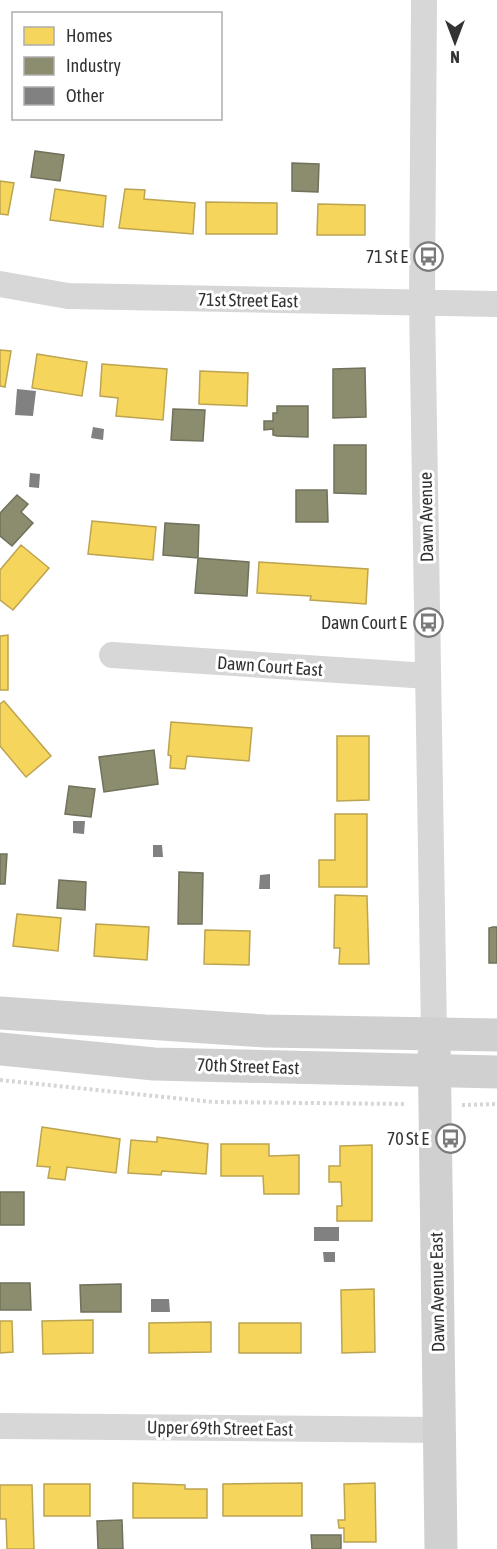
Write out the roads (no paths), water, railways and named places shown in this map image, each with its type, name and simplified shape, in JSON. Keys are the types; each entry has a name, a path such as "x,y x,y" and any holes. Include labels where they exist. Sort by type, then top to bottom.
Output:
{"main road":[{"name":"70th Street East","path":"0,1013 265,1030 497,1035"},
{"name":"Dawn Avenue East","path":"434,1034 441,1549"},
{"name":"70th Street East","path":"0,1048 154,1064 497,1072"}],"street":[{"name":"Dawn Avenue","path":"424,0 422,303 434,1034"},
{"name":"71st Street East","path":"0,284 68,296 497,304"},
{"name":"Dawn Court East","path":"112,655 428,676"},
{"name":"Upper 69th Street East","path":"0,1426 440,1430"}],"place":[{"name":"71 St E","path":"429,256"},
{"name":"Dawn Court E","path":"428,622"},
{"name":"70 St E","path":"450,1138"}]}
